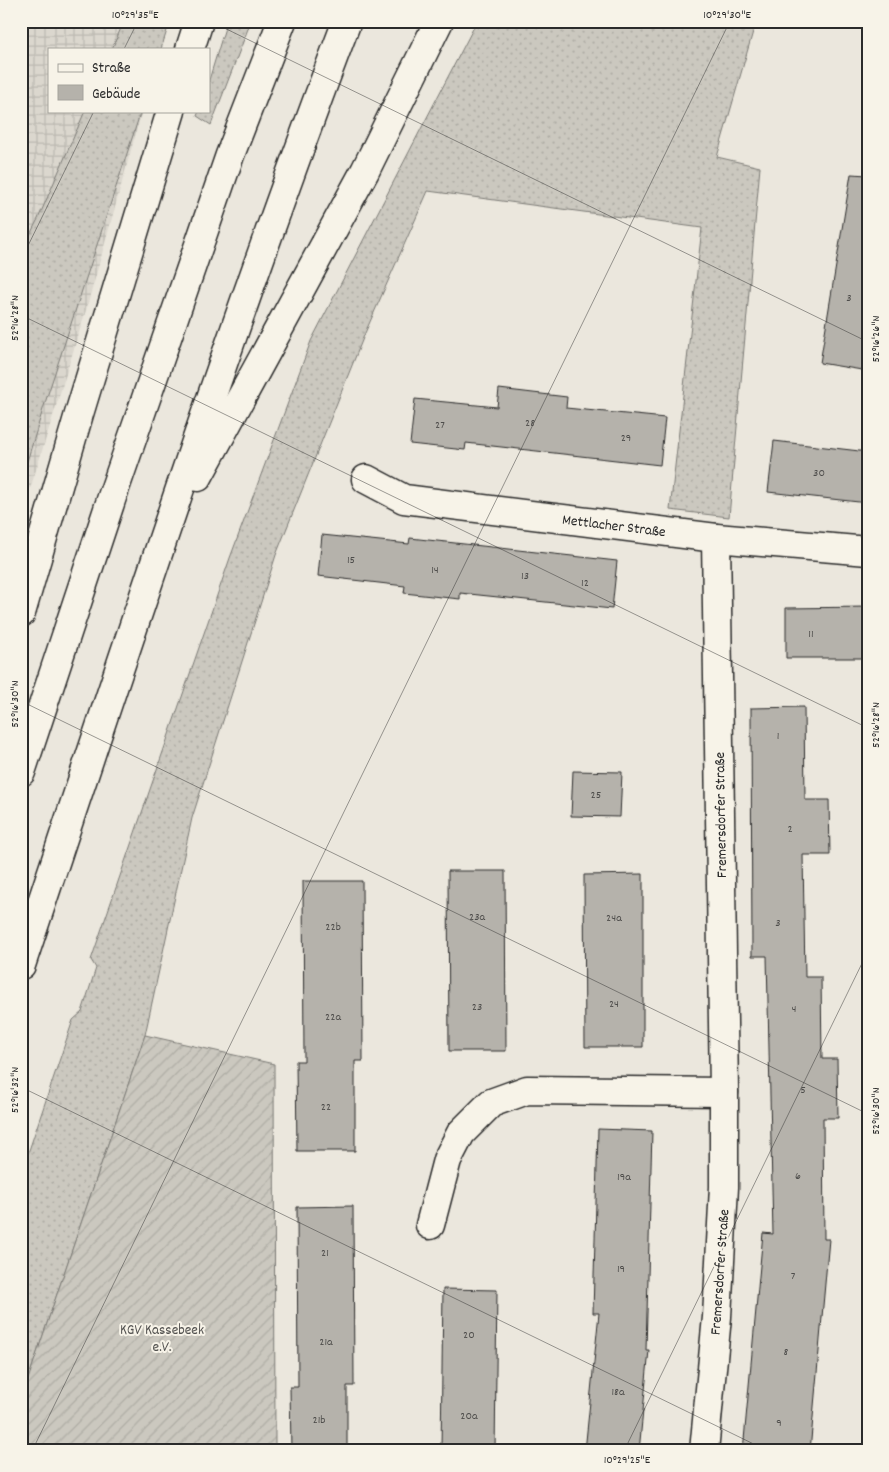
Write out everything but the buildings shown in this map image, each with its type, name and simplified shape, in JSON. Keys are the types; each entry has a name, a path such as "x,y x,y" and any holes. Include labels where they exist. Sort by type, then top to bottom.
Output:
{"main road":[{"path":"190,48 198,21"},
{"path":"21,772 112,497 227,164 282,21"},
{"path":"21,965 162,543 289,174 347,21"},
{"path":"162,543 365,171 439,21"},
{"path":"21,613 171,112"},
{"name":"Mettlacher Straße","path":"366,478 404,499 716,538 868,551"},
{"name":"Fremersdorfer Straße","path":"704,1451 720,1272 724,1187 716,538"},
{"path":"430,1225 446,1160 461,1133 491,1103 527,1090 724,1092"}],"shaded area":[{"path":"21,21 167,21 160,48 48,48 48,112 142,112 87,307 21,518"}],"green space":[{"path":"124,21 170,21 161,48 112,48"},
{"path":"227,21 251,21 211,125 197,116 199,112 210,112 210,77"},
{"path":"477,21 756,21 717,157 760,167 729,517 670,510 702,228 428,191 365,333 276,555 192,818 145,1035 21,1400 21,1174 73,1020 82,1012 96,968 91,960 230,558 311,341"},
{"path":"85,112 141,112 21,481 21,252 38,219"},
{"name":"KGV Kassebeek e.V.","path":"145,1035 274,1064 275,1451 21,1451 21,1400"}]}
